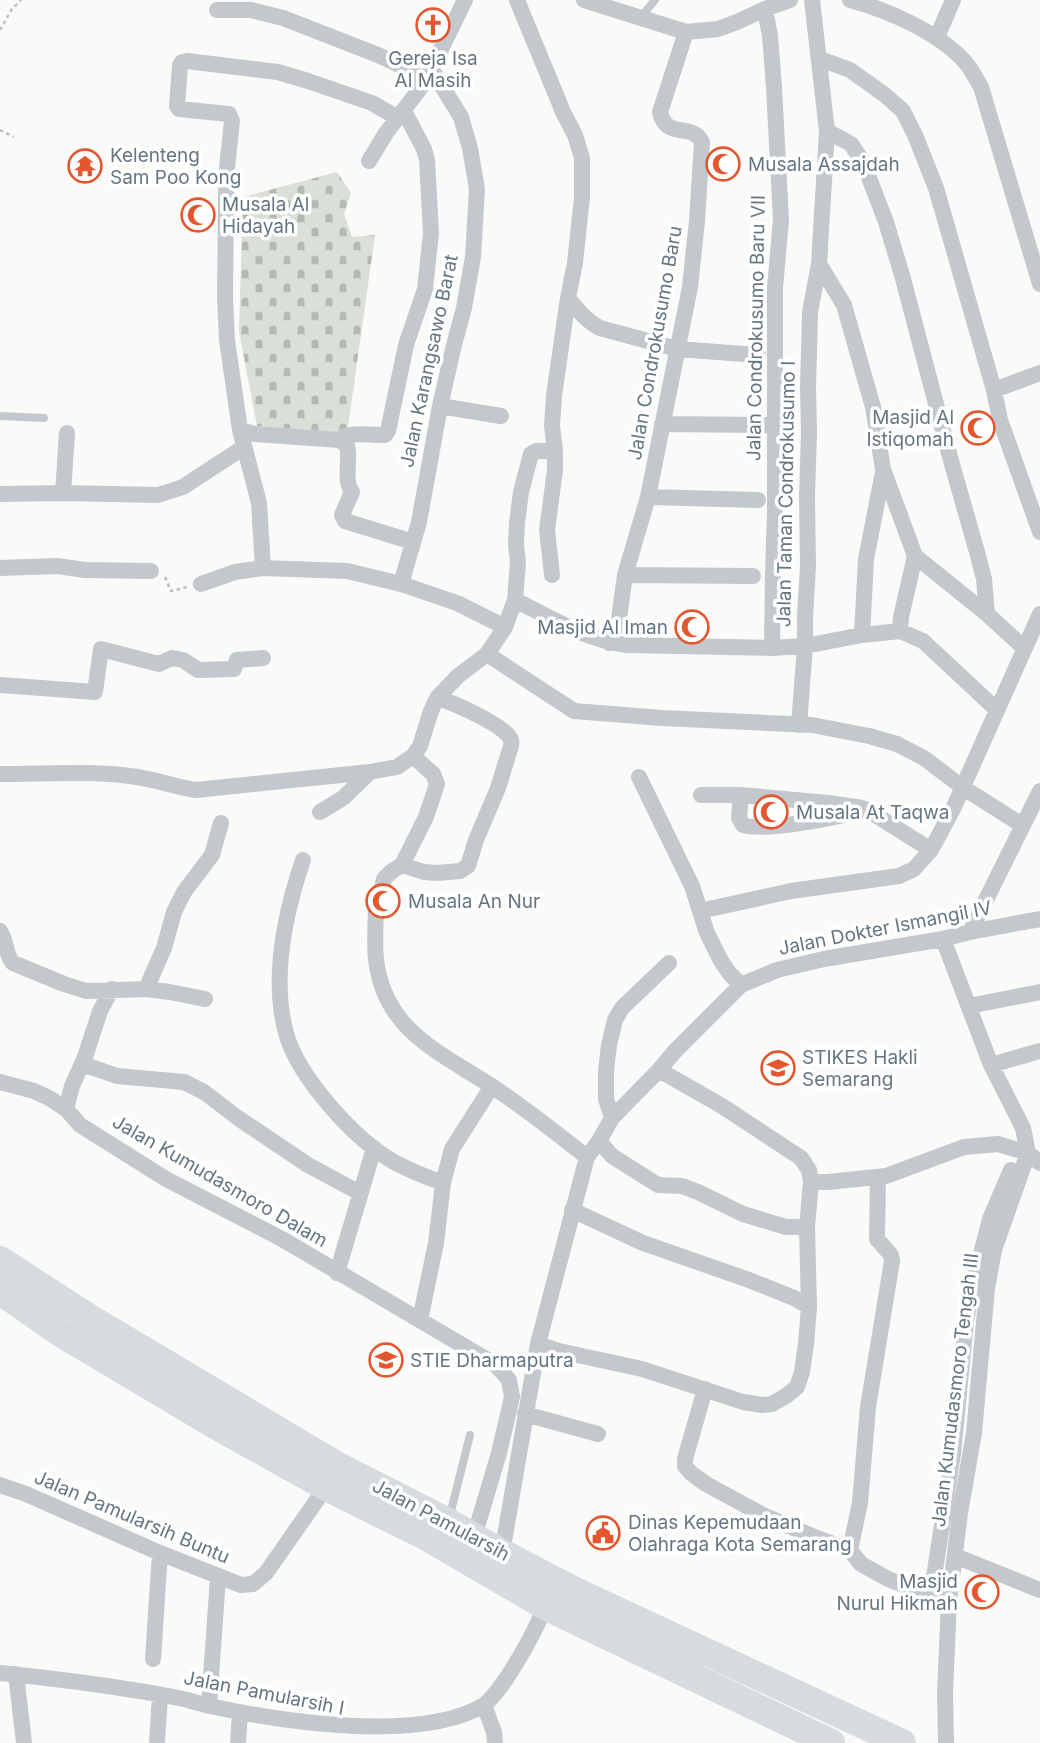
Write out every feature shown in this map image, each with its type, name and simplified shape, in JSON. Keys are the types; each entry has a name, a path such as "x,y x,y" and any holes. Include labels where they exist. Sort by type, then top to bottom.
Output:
{"highway":[{"name":"Jalan Pamularsih","path":"0,1260 88,1317 338,1466 573,1590 902,1743"},
{"name":"Jalan Pamularsih","path":"0,1291 62,1334 326,1487 425,1536 545,1606 831,1743"}],"street":[{"path":"369,161 386,132 428,76 465,0"},
{"path":"517,0 575,135 582,158 582,197 575,263 554,396 552,426 555,470 547,530 552,575"},
{"path":"584,0 686,32 718,29 790,0"},
{"name":"Jalan Taman Condrokusumo I","path":"799,725 808,567 810,312 819,264 827,131 812,0"},
{"path":"850,0 876,7 937,37 967,63 981,87 1040,284"},
{"path":"937,37 953,0"},
{"name":"Jalan Condrokusumo Baru VII","path":"765,9 774,87 780,220 775,288 772,648"},
{"path":"217,10 251,10 283,18 428,76"},
{"name":"Jalan Condrokusumo Baru","path":"609,643 619,619 625,575 648,497 690,287 702,142 699,136 668,127 662,121 660,112 686,32"},
{"path":"820,60 850,70 885,94 902,111 915,135 936,188 994,390 1000,420 1040,532"},
{"path":"263,568 259,503 240,430 227,340 227,169 232,121 229,114 179,109 177,106 182,62 278,72 372,103 401,115 424,149 427,160 430,233 425,289 406,345 388,431 385,435 350,434 339,440"},
{"name":"Jalan Karangsawo Barat","path":"401,584 419,522 440,406 464,308 471,270 477,189 461,117 428,76"},
{"path":"827,131 851,145 863,162 886,222 984,579 987,614"},
{"path":"819,264 844,305 873,407 883,469 915,555 1024,648"},
{"path":"568,298 591,324 600,328 677,349 758,355"},
{"path":"994,390 1040,373"},
{"path":"440,406 501,416"},
{"path":"662,424 775,425"},
{"path":"240,430 339,440 347,445 347,485 352,492 342,515 345,521 413,542"},
{"path":"63,493 67,433"},
{"path":"0,494 158,495 183,487 244,447"},
{"path":"0,774 117,775 139,777 196,790 370,772 397,766 413,756 420,746 437,698 458,676 487,654 505,627 516,600 517,523 521,492 531,454 537,451 555,451"},
{"path":"862,635 866,559 883,469"},
{"path":"648,497 758,500"},
{"path":"900,631 915,555"},
{"path":"0,568 57,566 85,570 151,571"},
{"path":"201,584 235,572 263,568 347,571 401,584 457,603 505,627"},
{"path":"625,575 752,576"},
{"path":"516,600 587,635 609,643 627,645 772,648 805,646 900,631 923,641 997,710"},
{"path":"700,911 791,891 899,876 914,869 931,850 953,809 1040,614"},
{"path":"0,685 95,692 101,649 159,664 172,658 183,660 198,670 234,669 237,660 263,658"},
{"path":"487,654 573,711 812,726 897,744 924,758 962,788 1022,825"},
{"path":"402,865 437,873 460,871 468,866 512,746 508,735 492,723 467,709 437,698"},
{"path":"413,756 433,775 437,784 426,817 402,865 384,879 376,905 376,960 383,988 398,1017 413,1034 492,1086 587,1157"},
{"path":"320,813 343,798 370,772"},
{"path":"502,1553 538,1344 587,1157 612,1118 741,985 721,961 707,933 692,886 639,777"},
{"path":"970,932 1040,791"},
{"path":"701,795 741,794 866,809 931,850"},
{"path":"741,794 739,818 743,825 751,828 850,815 866,809"},
{"path":"146,989 164,948 174,912 184,892 212,855 221,823"},
{"path":"303,860 293,887 283,931 280,995 286,1034 294,1054 332,1110 374,1148 394,1162 443,1183"},
{"name":"Jalan Dokter Ismangil IV","path":"741,985 777,970 824,959 1040,919"},
{"path":"0,931 10,960 20,967 64,984 86,991 146,989 205,999"},
{"path":"943,939 991,1065 1023,1128 1029,1156"},
{"path":"612,1118 606,1099 606,1071 615,1020 622,1008 669,963"},
{"path":"66,1109 100,1010 112,989"},
{"path":"969,1006 1040,992"},
{"path":"991,1065 1040,1051"},
{"path":"82,1066 91,1066 117,1076 175,1080 197,1088 308,1165 360,1193"},
{"path":"538,1344 642,1369 743,1402 772,1404 797,1387 802,1372 809,1307 807,1227 811,1182 808,1170 801,1158 659,1070"},
{"name":"Jalan Kumudasmoro Dalam","path":"0,1082 49,1098 66,1109 80,1125 166,1179 282,1239 496,1366 506,1375 512,1397 506,1429 474,1537"},
{"path":"420,1320 436,1244 443,1183 452,1149 492,1086"},
{"path":"599,1140 612,1156 658,1185 682,1186 743,1214 786,1227 807,1227"},
{"path":"811,1182 886,1176 964,1147 998,1144 1029,1156"},
{"path":"337,1273 374,1148"},
{"name":"Jalan Kumudasmoro Tengah III","path":"946,1743 949,1602 960,1513 974,1433 981,1365 980,1287 988,1248 1029,1156"},
{"path":"850,1550 860,1503 868,1407 892,1261 891,1255 877,1239 878,1177"},
{"path":"572,1210 643,1243 749,1280 809,1307"},
{"path":"931,1596 953,1454 967,1321 980,1287"},
{"path":"962,1362 981,1365"},
{"path":"705,1389 685,1459 685,1466 691,1473 763,1515 850,1550 860,1564 888,1579 949,1602"},
{"path":"525,1414 598,1434"},
{"name":"Jalan Pamularsih Buntu","path":"0,1485 241,1585 253,1584 266,1573 326,1487"},
{"path":"940,1536 956,1548 1040,1590"},
{"path":"153,1659 160,1553"},
{"path":"209,1706 218,1577"},
{"name":"Jalan Pamularsih I","path":"8,1673 160,1695 319,1732 415,1731 444,1725 484,1705 506,1678 538,1624 545,1606"},
{"path":"8,1673 24,1743"},
{"path":"157,1743 160,1695"},
{"path":"484,1705 495,1743"},
{"path":"238,1743 240,1712"}],"lane":[{"path":"640,18 655,0"},
{"path":"0,416 44,418"},
{"path":"448,1522 470,1435"}],"path":[{"path":"0,30 12,9 21,0"},
{"path":"0,130 14,137"},
{"path":"151,571 164,574 171,591 201,584"}],"green space":[{"path":"337,172 351,193 344,214 352,237 375,235 347,434 257,426 239,331 243,197"}],"place":[{"name":"Gereja Isa Al Masih","path":"433,25"},
{"name":"Musala Assajdah","path":"723,164"},
{"name":"Kelenteng Sam Poo Kong","path":"85,166"},
{"name":"Musala Al Hidayah","path":"198,215"},
{"name":"Masjid Al Istiqomah","path":"978,428"},
{"name":"Masjid Al Iman","path":"692,627"},
{"name":"Musala At Taqwa","path":"771,812"},
{"name":"Musala An Nur","path":"383,901"},
{"name":"STIKES Hakli Semarang","path":"778,1068"},
{"name":"STIE Dharmaputra","path":"386,1360"},
{"name":"Dinas Kepemudaan Olahraga Kota Semarang","path":"603,1533"},
{"name":"Masjid Nurul Hikmah","path":"982,1592"}]}
